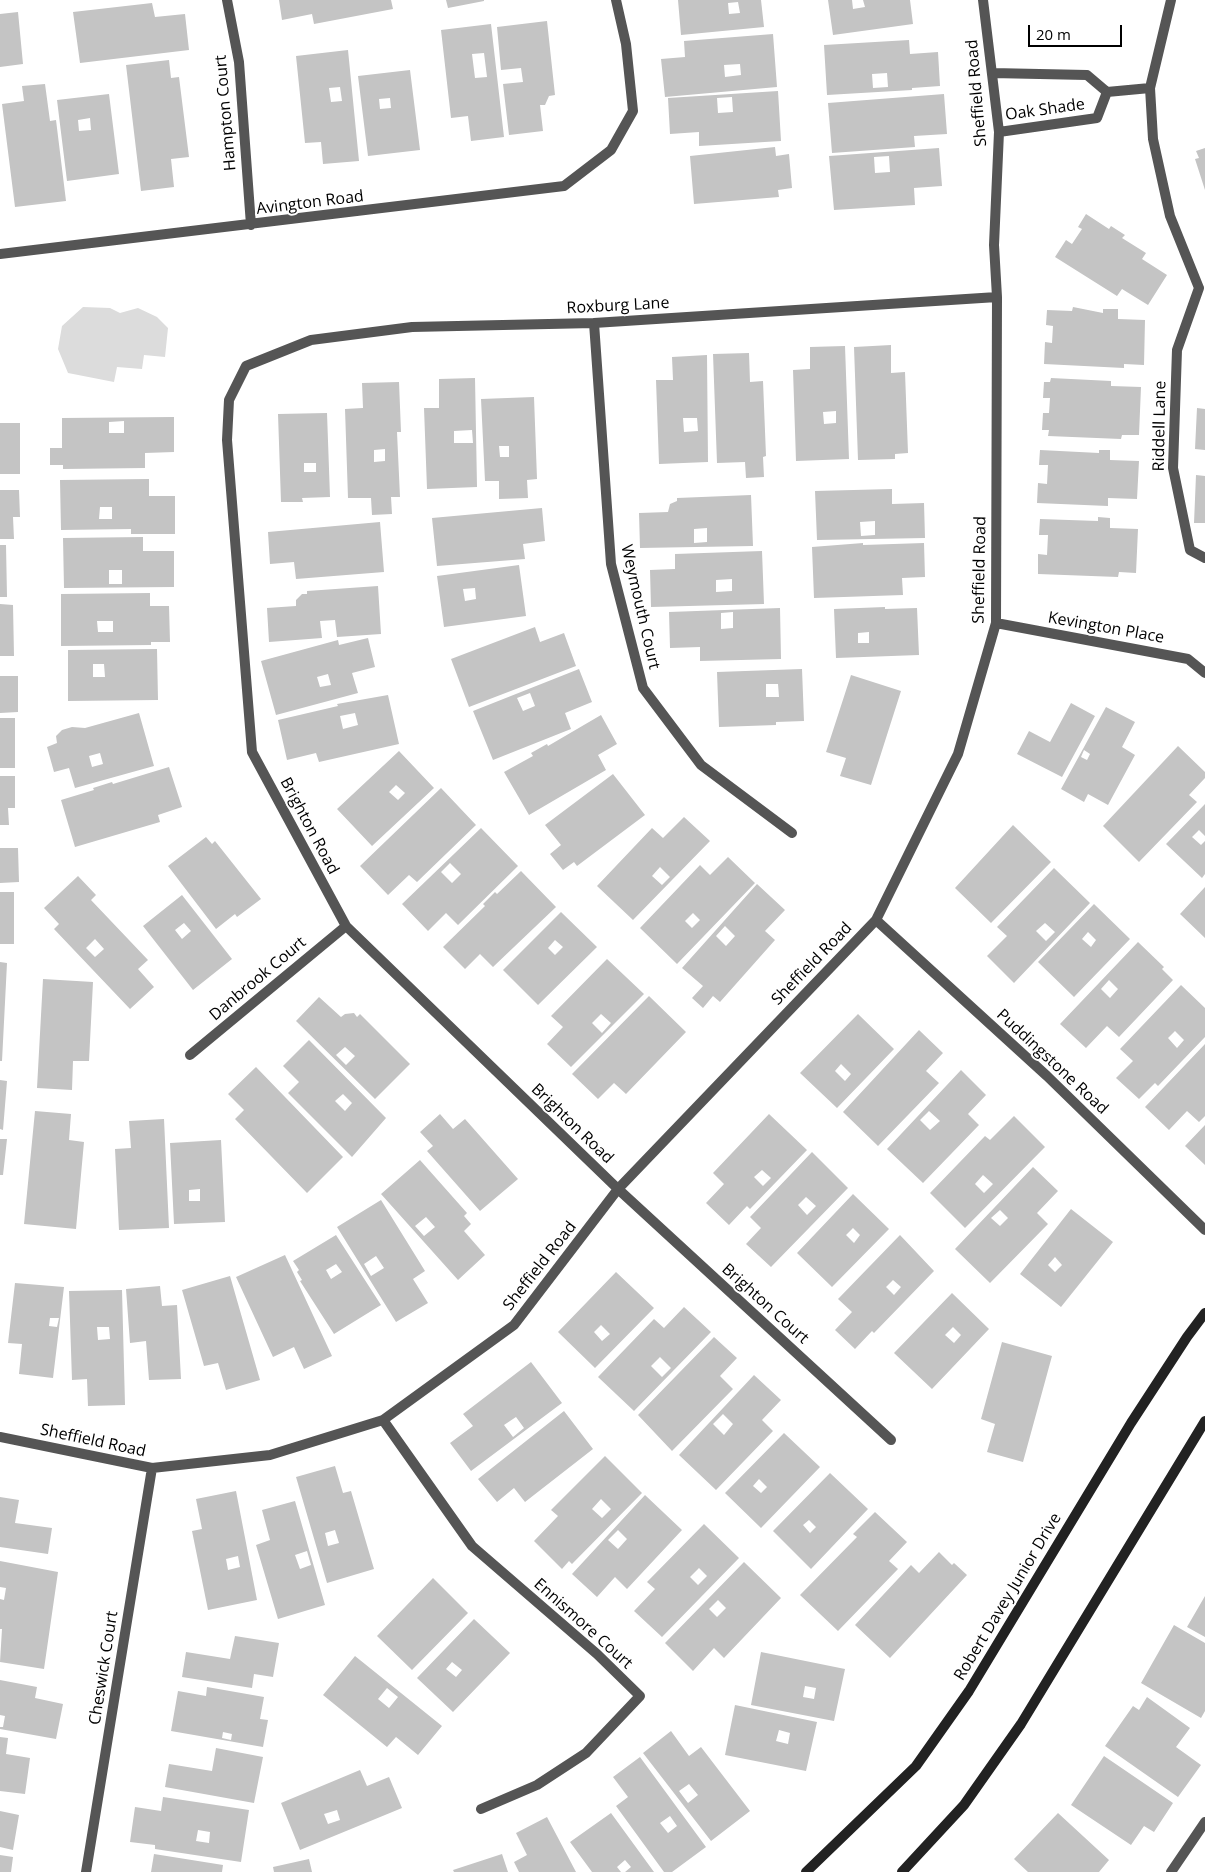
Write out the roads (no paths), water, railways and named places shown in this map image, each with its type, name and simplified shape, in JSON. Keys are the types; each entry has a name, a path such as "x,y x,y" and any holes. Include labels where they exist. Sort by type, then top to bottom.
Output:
{"main road":[{"name":"Robert Davey Junior Drive","path":"806,1872 916,1766 927,1751 969,1691 1131,1422 1205,1313"},
{"path":"902,1872 964,1805 1021,1724 1205,1421"}],"street":[{"name":"Hampton Court","path":"227,0 239,62 251,225"},
{"name":"Avington Road","path":"0,254 564,186 611,150 633,111 626,44 616,0"},
{"name":"Sheffield Road","path":"0,1437 152,1468 270,1455 383,1420 514,1324 618,1190 876,920 958,754 996,623 997,298 994,245 999,132 983,0"},
{"path":"1171,0 1150,88 1153,140 1170,216 1202,287"},
{"name":"Oak Shade","path":"992,73 1087,75 1107,92 1150,88"},
{"name":"Oak Shade","path":"999,132 1097,118 1107,92"},
{"name":"Riddell Lane","path":"1202,287 1177,350 1173,468 1190,550 1205,558"},
{"name":"Roxburg Lane","path":"246,366 311,340 412,327 594,323 997,298"},
{"name":"Weymouth Court","path":"594,323 611,564 643,688 701,765 792,833"},
{"name":"Brighton Road","path":"246,366 229,400 227,440 252,752 346,926 618,1190"},
{"name":"Kevington Place","path":"996,623 1188,659 1205,674"},
{"name":"Puddingstone Road","path":"876,920 1047,1076 1205,1230"},
{"name":"Danbrook Court","path":"190,1055 346,926"},
{"name":"Brighton Court","path":"618,1190 892,1440"},
{"name":"Ennismore Court","path":"383,1420 472,1546 597,1654 640,1696 586,1753 537,1785 481,1809"},
{"name":"Cheswick Court","path":"86,1872 152,1468"},
{"path":"1170,1872 1205,1822"}]}
